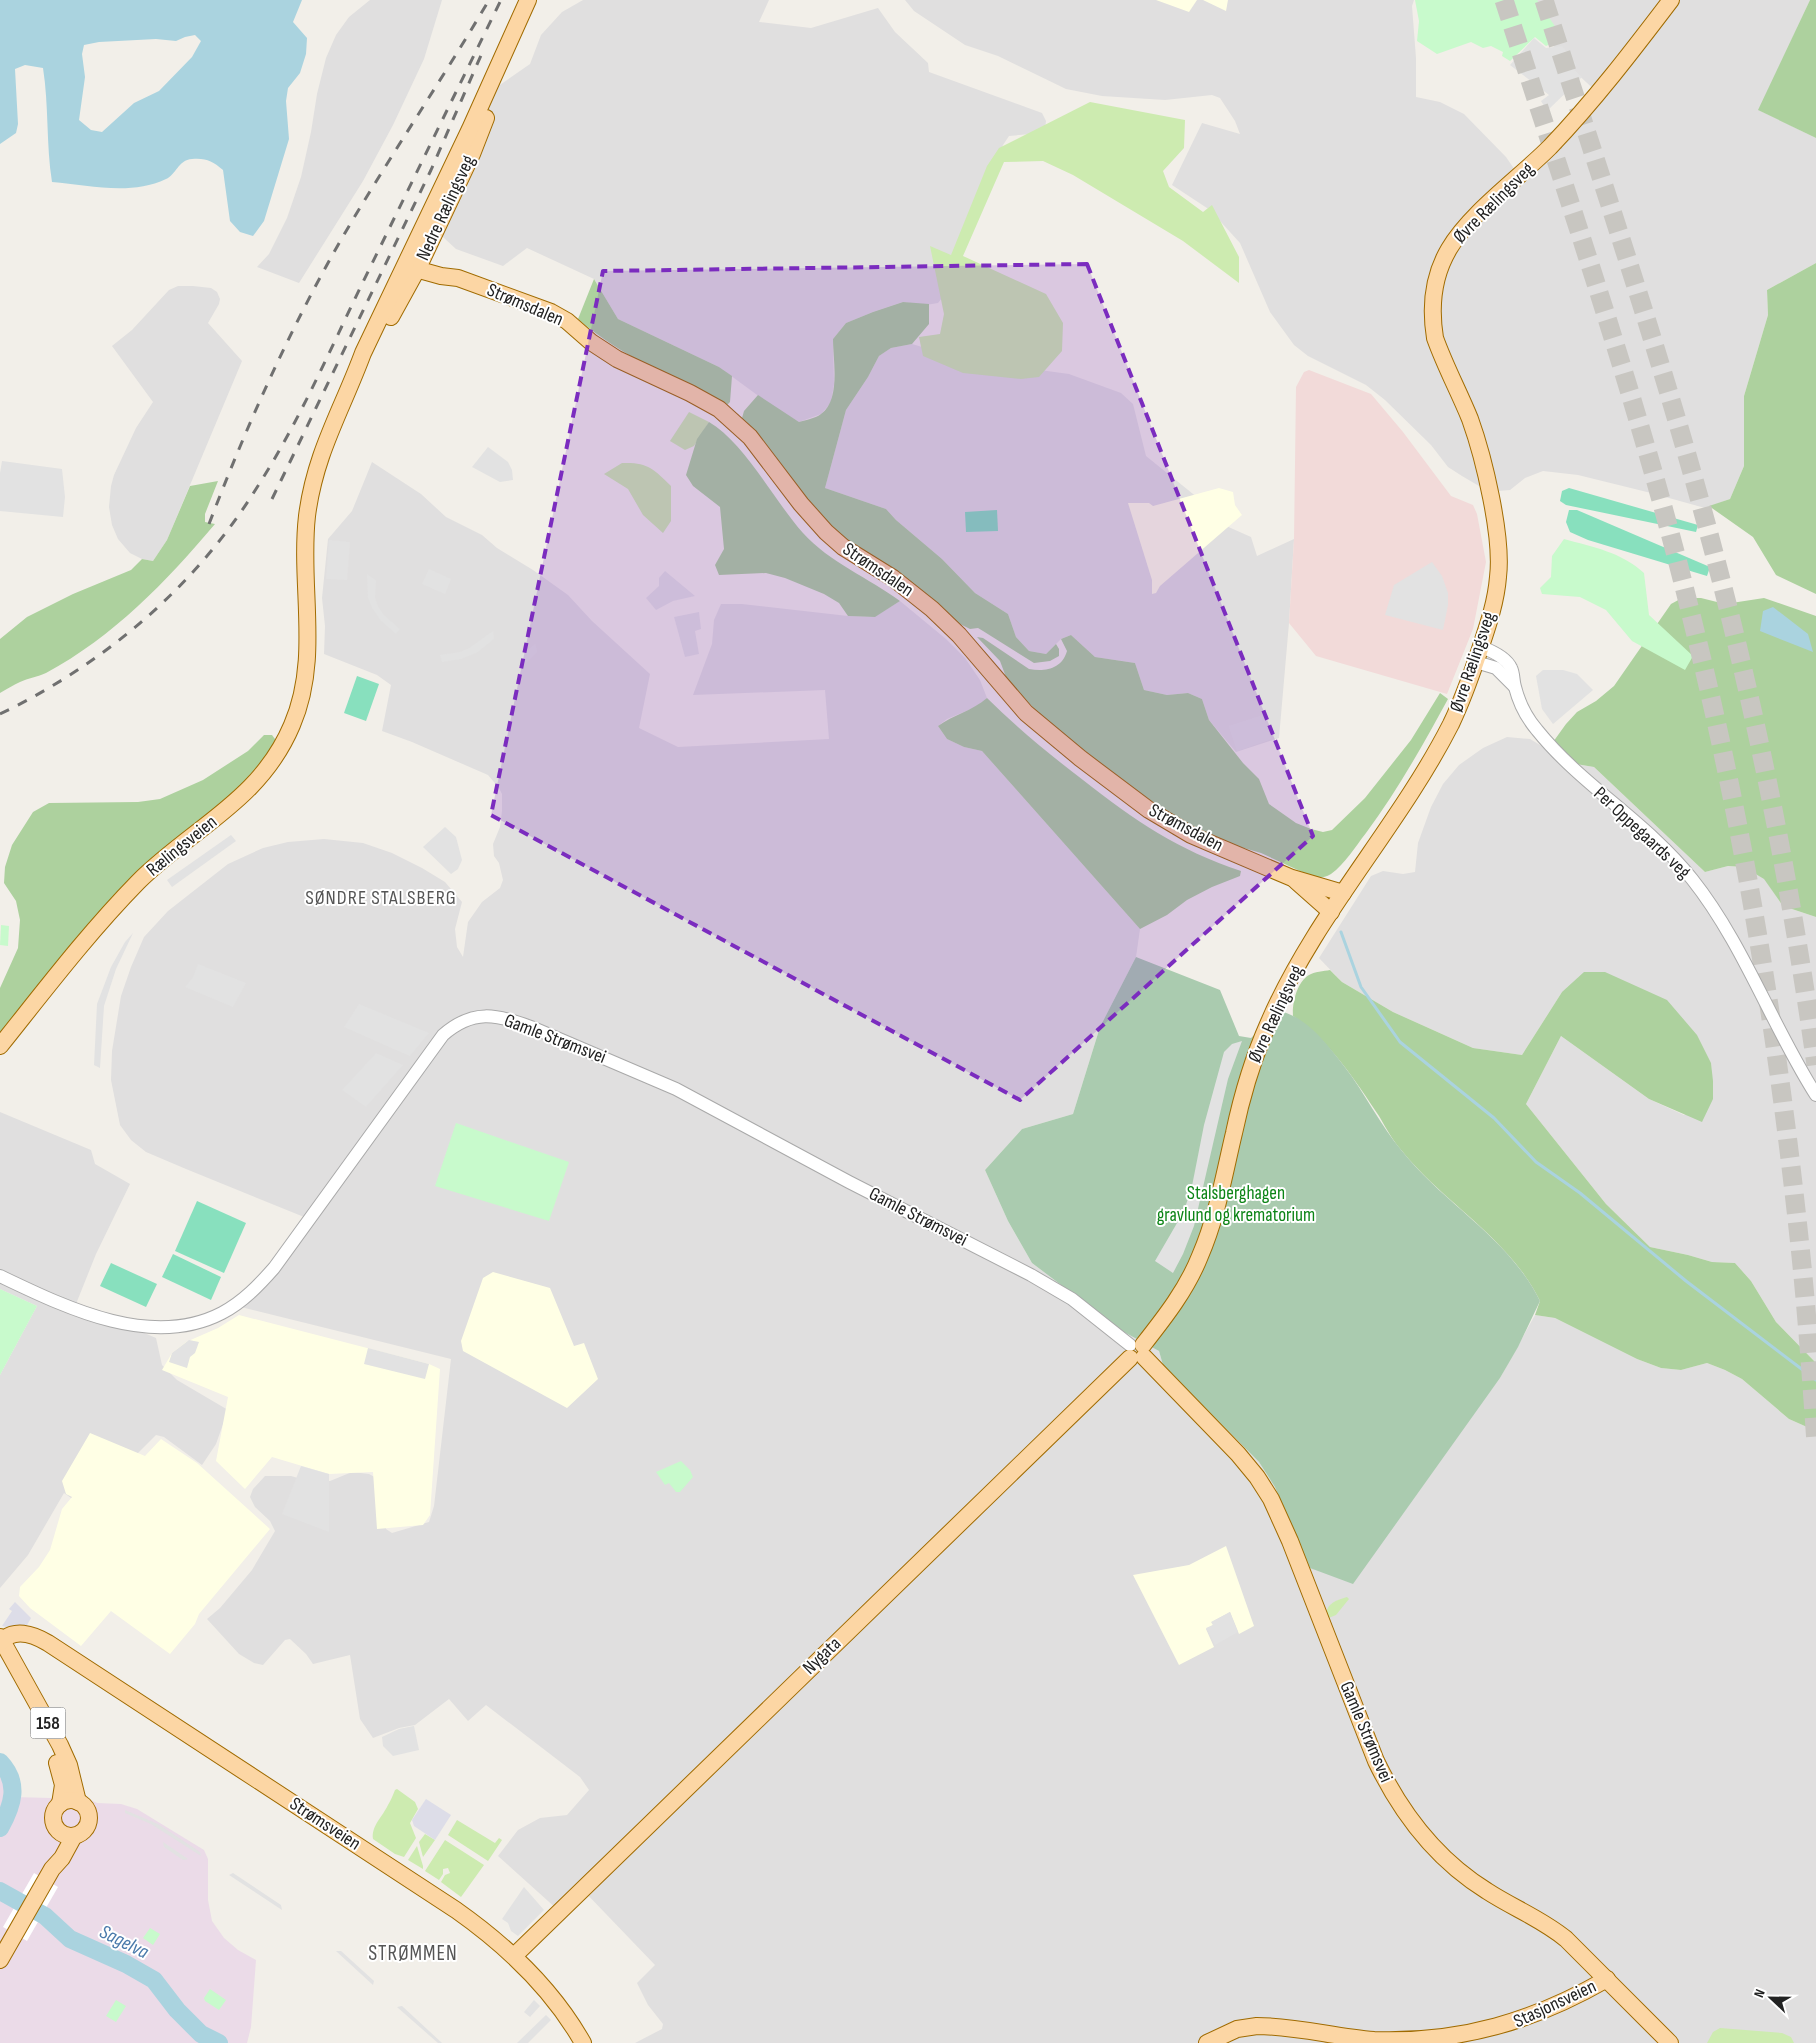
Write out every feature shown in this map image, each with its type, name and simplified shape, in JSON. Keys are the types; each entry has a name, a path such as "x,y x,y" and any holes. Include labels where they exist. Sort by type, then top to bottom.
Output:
{"main road":[{"name":"Nedre Rælingsveg","path":"307,622 305,539 312,483 327,436 354,379 369,355 417,261 483,126 511,53 517,27 528,0"},
{"name":"Øvre Rælingsveg","path":"1137,1351 1180,1295 1200,1258 1217,1207 1239,1110 1258,1048 1288,982 1343,893 1418,781 1439,745 1460,705 1479,654 1498,585 1497,537 1490,496 1475,435 1436,338 1433,312 1436,280 1448,251 1462,231 1539,158 1582,112 1671,0"},
{"name":"Strømsdalen","path":"417,261 445,268 458,278 551,312 567,320 591,342 617,359 690,392 718,409 750,437 801,504 826,532 843,546 893,578 932,608 959,635 1013,699 1051,735 1138,802 1170,824 1292,878 1343,893"},
{"name":"Rælingsveien","path":"0,1046 128,892 175,849 237,801 271,763 293,723 303,692 308,649 307,622"},
{"name":"Strømsdalen","path":"1292,878 1331,912"},
{"name":"Nygata","path":"514,1956 1137,1351"},
{"name":"Gamle Strømsvei","path":"1137,1351 1238,1454 1268,1494 1290,1541 1374,1756 1391,1790 1410,1819 1431,1845 1465,1876 1488,1892 1557,1932 1607,1979 1670,2043"},
{"name":"Strømsveien","path":"2,1646 37,1637 55,1647 480,1927 514,1956 554,1999 583,2043"},
{"name":"158","path":"0,1960 49,1875 62,1858 74,1836 83,1832 88,1821 86,1809 78,1802 72,1774 65,1755 2,1646"},
{"name":"158","path":"2,1646 57,1762 63,1786 60,1804 54,1816 54,1824 58,1830 49,1875"},
{"path":"60,1804 69,1801 78,1802"},
{"path":"58,1830 67,1835 74,1836"},
{"name":"Stasjonsveien","path":"1207,2043 1237,2029 1257,2026 1377,2041 1422,2041 1471,2035 1495,2030 1534,2016 1570,2000 1607,1979"}],"street":[{"name":"Per Oppegaards veg","path":"1479,654 1498,654 1508,663 1512,669 1514,686 1526,717 1548,744 1584,779 1658,842 1683,867 1701,890 1728,934 1816,1095"},
{"name":"Gamle Strømsvei","path":"0,1276 68,1308 126,1322 159,1327 181,1325 205,1320 222,1313 243,1300 274,1268 438,1041 449,1030 464,1020 478,1016 492,1016 509,1019 531,1027 694,1098 849,1182 1041,1280 1072,1299 1137,1351"}],"highlighted area":[{"path":"1087,264 1313,836 1020,1100 491,815 603,271"}],"shaded area":[{"path":"370,0 442,0 424,59 393,125 363,181 299,283 257,267 269,254 287,218 301,177 326,58 336,35 349,17"},
{"path":"583,0 769,0 759,22 811,28 878,8 895,32 928,63 929,72 1042,113 1046,121 1045,129 1030,134 1009,136 1003,145 946,293 938,303 926,305 903,302 846,323 833,339 834,384 831,403 821,414 799,422 771,405 719,367 618,319 594,279 527,248 503,266 456,249 431,226 494,89 530,64 541,35 562,12"},
{"path":"905,0 1414,0 1412,6 1416,58 1416,97 1440,102 1464,114 1506,157 1517,173 1601,96 1571,68 1550,42 1488,0 1810,0 1759,110 1816,138 1816,263 1767,290 1768,315 1744,396 1744,466 1730,499 1705,508 1578,475 1543,471 1525,478 1510,490 1498,491 1479,486 1462,476 1448,467 1431,445 1385,400 1366,385 1308,356 1294,345 1270,312 1240,243 1210,210 1172,185 1202,123 1240,134 1235,121 1220,98 1212,95 1165,100 1102,96 1066,89 998,56 965,45 914,11"},
{"path":"1156,0 1197,0 1189,12"},
{"path":"1203,0 1228,0 1226,11"},
{"path":"1534,38 1546,48 1562,46 1576,64 1574,70 1582,77 1547,111 1541,101 1549,95 1510,65"},
{"path":"178,286 211,288 217,292 220,299 219,304 208,323 242,361 167,540 153,561 142,559 130,553 118,539 112,525 109,507 114,475 136,428 153,402 112,346 132,330 169,290"},
{"path":"912,344 966,360 1069,374 1121,393 1133,404 1146,456 1198,498 1224,525 1251,537 1257,556 1294,539 1279,738 1236,752 1209,720 1202,699 1188,693 1167,695 1144,690 1135,663 1095,657 1071,635 1061,639 1046,654 1029,651 1016,637 1008,614 975,593 942,559 896,520 886,509 825,488 846,410 868,377 879,356 891,348"},
{"path":"1309,370 1371,394 1403,432 1451,496 1473,505 1477,514 1486,562 1473,629 1447,694 1316,656 1289,623 1294,539 1296,387 1304,372"},
{"path":"488,447 508,462 512,470 513,480 500,482 472,467"},
{"path":"2,461 62,469 65,497 63,517 0,511 0,473"},
{"path":"372,462 421,494 446,517 482,535 497,548 533,570 568,595 592,621 650,674 639,728 678,747 829,739 825,690 693,695 712,644 714,620 721,604 742,604 848,616 874,617 900,601 946,639 965,658 980,680 987,698 978,706 947,719 938,726 947,739 964,747 982,751 1140,929 1136,957 1100,1027 1073,1114 1022,1129 985,1170 1008,1221 1032,1263 1122,1331 1159,1351 1163,1365 1259,1462 1275,1487 1470,1418 1500,1378 1535,1315 1555,1318 1637,1359 1661,1368 1681,1370 1707,1363 1725,1370 1742,1379 1789,1419 1816,1431 1816,2043 635,2043 662,2029 663,2024 648,2005 637,1983 655,1965 582,1889 558,1910 498,1856 518,1830 540,1818 567,1815 589,1790 580,1777 486,1705 468,1721 449,1699 415,1725 399,1728 373,1738 360,1719 350,1655 313,1664 306,1654 290,1639 285,1640 263,1665 254,1663 239,1654 207,1619 220,1608 252,1570 275,1531 270,1521 255,1507 250,1497 253,1489 265,1476 291,1476 312,1482 330,1481 352,1472 369,1474 380,1480 381,1501 386,1529 392,1533 429,1522 434,1506 451,1359 237,1306 309,1219 146,1152 131,1140 120,1125 111,1080 112,1051 121,996 144,937 168,911 228,864 263,848 288,842 324,839 363,843 392,853 445,882 462,902 455,929 457,947 463,957 468,922 482,902 500,888 503,880 499,863 494,856 493,844 500,827 502,811 502,794 499,788 488,775 382,731 391,685 377,675 324,654 325,626 322,598 328,539 352,511"},
{"path":"1219,488 1233,492 1235,505 1242,515 1160,586 1156,593 1152,594 1152,580 1128,503 1149,503 1153,506"},
{"path":"329,540 350,542 347,580 326,579"},
{"path":"1432,562 1442,576 1448,593 1448,605 1443,630 1385,615 1394,585"},
{"path":"429,569 451,579 445,594 422,584"},
{"path":"665,571 695,596 673,601 656,610 646,598 659,586 659,578"},
{"path":"367,574 376,580 375,598 378,606 384,615 400,629 396,634 381,621 372,608 368,598"},
{"path":"699,612 701,629 695,631 699,654 685,657 674,617"},
{"path":"493,631 494,639 478,652 461,659 442,662 440,655 460,652 469,648"},
{"path":"535,644 537,652 524,665 522,656"},
{"path":"1543,670 1563,670 1577,674 1593,690 1553,724 1542,709 1536,676"},
{"path":"1263,715 1271,739 1237,751 1229,726"},
{"path":"1507,737 1530,739 1570,763 1594,767 1705,872 1728,866 1744,867 1764,878 1783,906 1816,917 1816,1363 1776,1322 1751,1281 1735,1263 1712,1262 1650,1247 1606,1204 1526,1104 1561,1036 1649,1099 1684,1115 1713,1099 1711,1063 1562,992 1522,1055 1473,1048 1393,1012 1342,982 1319,958 1371,876 1383,871 1403,874 1415,872 1418,843 1431,807 1443,784 1459,765 1483,748"},
{"path":"445,827 456,837 462,860 458,869 451,874 423,847"},
{"path":"231,835 236,841 172,887 167,880"},
{"path":"133,933 116,969 104,1006 100,1068 94,1065 97,1004 111,967 125,942"},
{"path":"198,964 246,983 233,1007 185,987 193,977"},
{"path":"359,1004 429,1033 410,1056 344,1027"},
{"path":"1242,1041 1228,1079 1194,1226 1173,1273 1155,1261 1184,1211 1192,1186 1204,1125 1224,1052 1232,1044"},
{"path":"376,1053 403,1065 366,1107 342,1090"},
{"path":"0,1112 91,1150 95,1164 130,1184 96,1254 76,1304 156,1338 162,1365 177,1380 228,1410 216,1444 202,1465 164,1437 156,1435 84,1507 64,1493 28,1555 0,1588 0,1375 37,1306 0,1289"},
{"path":"493,1272 550,1288 574,1346 584,1343 598,1379 567,1408 463,1351 461,1341 483,1278"},
{"path":"239,1315 429,1364 440,1369 430,1515 423,1525 377,1529 373,1472 329,1474 272,1457 245,1489 216,1461 228,1397 162,1370 172,1353 186,1342 218,1328"},
{"path":"189,1340 199,1342 195,1353 190,1357 187,1368 169,1362 172,1353"},
{"path":"368,1348 429,1364 425,1379 364,1364"},
{"path":"90,1433 145,1456 161,1439 197,1463 270,1529 199,1614 195,1624 170,1654 111,1611 81,1646 30,1608 19,1596 20,1587 39,1567 50,1550 62,1509 72,1497 66,1494 62,1481"},
{"path":"301,1466 329,1474 329,1532 282,1514"},
{"path":"1226,1546 1254,1626 1239,1634 1230,1612 1212,1622 1213,1625 1206,1629 1214,1647 1179,1665 1133,1575 1189,1565"},
{"path":"15,1602 31,1618 26,1627 11,1628 2,1626 12,1611 9,1609"},
{"path":"1230,1612 1238,1632 1215,1645 1206,1628 1213,1625 1211,1622"},
{"path":"414,1726 419,1750 393,1756 383,1746 382,1737 399,1729"},
{"path":"0,1764 9,1769 13,1797 89,1799 97,1803 121,1804 137,1809 204,1850 208,1859 208,1900 212,1921 224,1938 238,1950 256,1960 251,2027 247,2043 0,2043 0,1954 3,1944 0,1941"},
{"path":"426,1799 451,1815 435,1840 414,1826 412,1820"},
{"path":"125,1810 158,1824 200,1852 201,1856 151,1824 125,1813"},
{"path":"163,1842 188,1859 183,1860 164,1847"},
{"path":"233,1873 281,1905 282,1910 229,1875"},
{"path":"524,1887 544,1910 518,1936 511,1931 508,1923 502,1919"},
{"path":"336,1951 341,1951 374,1981 373,1985"},
{"path":"534,2000 540,2006 530,2017 524,2012"},
{"path":"402,2006 442,2043 438,2043 397,2007"},
{"path":"546,2015 551,2020 528,2043 517,2043"}],"green space":[{"path":"1415,0 1537,0 1563,38 1546,46 1535,37 1510,61 1502,56 1503,52 1491,46 1483,48 1471,42 1437,54 1417,41 1419,21"},
{"path":"1810,0 1816,0 1816,138 1758,110"},
{"path":"1090,102 1185,120 1184,148 1163,171 1169,187 1203,212 1212,205 1239,257 1239,283 1183,241 1073,175 1043,161 1004,162 963,256 1046,294 1063,323 1062,351 1039,377 1021,379 963,373 923,356 919,337 940,334 944,314 930,246 951,255 987,166 999,148"},
{"path":"1816,263 1816,594 1776,575 1753,537 1709,506 1730,499 1744,466 1744,396 1768,315 1767,290"},
{"path":"594,279 618,319 719,367 732,376 730,402 727,405 631,356 595,333 578,319"},
{"path":"903,302 929,304 929,324 912,344 891,348 879,356 868,377 846,410 825,488 886,509 896,520 942,559 975,593 1008,614 1016,637 1029,651 1046,654 1056,644 1059,649 1059,656 1050,661 1034,663 978,628 970,629 956,622 833,529 820,515 760,436 742,418 744,411 758,395 799,422 821,414 827,408 834,390 833,339 846,323"},
{"path":"689,412 709,422 694,446 685,450 670,441"},
{"path":"709,422 735,443 792,520 813,543 837,561 900,601 875,617 848,616 839,603 824,594 785,578 766,573 719,575 715,565 724,549 720,507 693,486 686,475 697,439"},
{"path":"622,463 649,467 671,486 671,521 663,533 643,515 628,489 604,474"},
{"path":"218,481 205,514 205,522 215,524 158,587 94,643 46,673 15,684 0,693 0,639 27,617 73,594 131,570 142,559 153,561 167,540 190,486"},
{"path":"1569,488 1698,525 1696,532 1566,505 1560,501 1562,491"},
{"path":"997,510 998,531 966,532 965,512"},
{"path":"1569,510 1577,510 1710,567 1707,576 1588,540 1570,532 1566,522"},
{"path":"1564,539 1616,555 1644,573 1649,615 1693,656 1685,670 1632,641 1606,610 1580,597 1542,594 1540,588 1551,577 1552,556"},
{"path":"1682,598 1701,598 1725,604 1764,598 1816,616 1816,917 1783,906 1764,879 1744,867 1728,866 1705,872 1594,767 1570,763 1548,749 1577,712 1596,701 1614,686 1671,604"},
{"path":"1071,635 1095,657 1135,663 1144,690 1167,695 1188,693 1202,699 1209,720 1243,763 1259,779 1269,804 1296,823 1323,832 1332,830 1365,798 1411,740 1440,693 1448,699 1399,784 1350,855 1331,874 1313,877 1261,853 1223,842 1170,814 1139,792 1049,724 1017,691 1006,677 1000,661 977,637 983,638 1029,669 1041,670 1052,668 1061,662 1067,651 1061,639"},
{"path":"357,676 379,684 366,721 344,713"},
{"path":"987,698 1046,751 1121,809 1177,844 1218,863 1241,871 1240,876 1212,887 1187,900 1167,915 1140,929 982,751 964,747 947,739 938,726"},
{"path":"264,735 272,735 278,743 270,761 170,848 0,1045 0,988 18,948 20,920 16,901 4,883 5,867 12,845 33,812 49,803 138,802 160,799 203,780 248,751"},
{"path":"1,925 9,926 8,946 0,945"},
{"name":"Stalsberghagen gravlund og krematorium","path":"1136,957 1220,990 1239,1036 1251,1038 1279,1011 1298,1019 1316,1032 1344,1066 1402,1151 1437,1188 1494,1240 1527,1279 1540,1301 1518,1347 1500,1378 1353,1584 1310,1568 1275,1487 1259,1462 1163,1365 1159,1351 1122,1331 1032,1263 1008,1221 985,1170 1022,1129 1073,1114 1100,1027"},
{"path":"1330,970 1342,982 1393,1012 1473,1048 1522,1055 1562,992 1584,972 1605,972 1667,1000 1697,1035 1711,1063 1713,1099 1702,1122 1649,1099 1561,1036 1526,1104 1606,1204 1650,1247 1712,1262 1735,1263 1751,1281 1776,1322 1816,1363 1816,1431 1789,1419 1742,1379 1725,1370 1707,1363 1681,1370 1661,1368 1637,1359 1555,1318 1535,1315 1540,1301 1527,1279 1511,1258 1476,1222 1419,1170 1396,1143 1370,1102 1341,1062 1319,1037 1293,1016 1294,999 1298,988 1305,978 1311,974"},
{"path":"456,1123 569,1162 549,1221 435,1186"},
{"path":"197,1201 246,1223 224,1273 175,1251"},
{"path":"173,1254 221,1277 211,1300 162,1277"},
{"path":"111,1263 157,1284 146,1307 100,1286"},
{"path":"0,1289 37,1306 0,1375"},
{"path":"681,1461 690,1470 693,1477 680,1492 676,1492 669,1483 665,1485 656,1472"},
{"path":"1347,1597 1349,1599 1336,1615 1326,1619 1327,1610 1331,1604"},
{"path":"397,1789 415,1802 418,1809 410,1823 416,1838 404,1857 395,1854 373,1839 376,1825"},
{"path":"457,1820 495,1843 499,1838 502,1840 488,1861 448,1835"},
{"path":"425,1834 435,1840 423,1857 419,1842"},
{"path":"445,1840 484,1865 461,1897 441,1882 445,1875 450,1873 448,1868 443,1869 443,1874 439,1880 425,1871"},
{"path":"417,1846 423,1866 423,1869 408,1860"},
{"path":"150,1928 160,1934 153,1945 143,1938"},
{"path":"210,1989 226,2000 219,2010 205,2001 204,1998"},
{"path":"116,2000 126,2006 116,2022 106,2016"},
{"path":"1720,2028 1782,2033 1791,2037 1794,2043 1707,2043 1713,2032"}],"water":[{"path":"0,0 302,0 293,22 307,38 306,54 300,73 288,88 286,101 289,139 264,221 253,236 240,232 230,221 223,170 206,160 187,160 166,179 138,187 109,188 52,182 43,68 25,65 15,69 18,124 16,133 0,144","holes":["195,35 201,41 192,57 159,91 134,103 102,132 91,130 79,120 85,77 82,54 84,45 99,42 156,39 176,41"]},
{"path":"1773,607 1808,634 1813,652 1760,631 1763,611"}],"pier":[{"path":"34,1873 58,1887 27,1941 3,1927"}],"waterway":[{"path":"1341,932 1361,987 1400,1042 1494,1118 1536,1162 1580,1193 1686,1281 1816,1380"},
{"name":"Sagelva","path":"0,1762 6,1770 12,1786 11,1803 0,1828"},
{"name":"Sagelva","path":"0,1891 45,1916 70,1939 126,1964 154,1980 177,2010 201,2034 219,2043"}],"tunnel":[{"path":"1504,0 1629,390 1674,548 1712,701 1743,851 1779,1077 1801,1255 1816,1443"},
{"path":"1544,0 1666,383 1721,580 1754,718 1782,856 1816,1065"}],"railway":[{"path":"209,524 267,386 316,285 372,188 489,0"},
{"path":"0,714 75,672 111,647 176,590 232,525 286,439 501,0"},
{"path":"272,499 431,170 482,53"}],"district":[{"name":"SØNDRE STALSBERG","path":"381,898"},
{"name":"STRØMMEN","path":"413,1953"}]}
